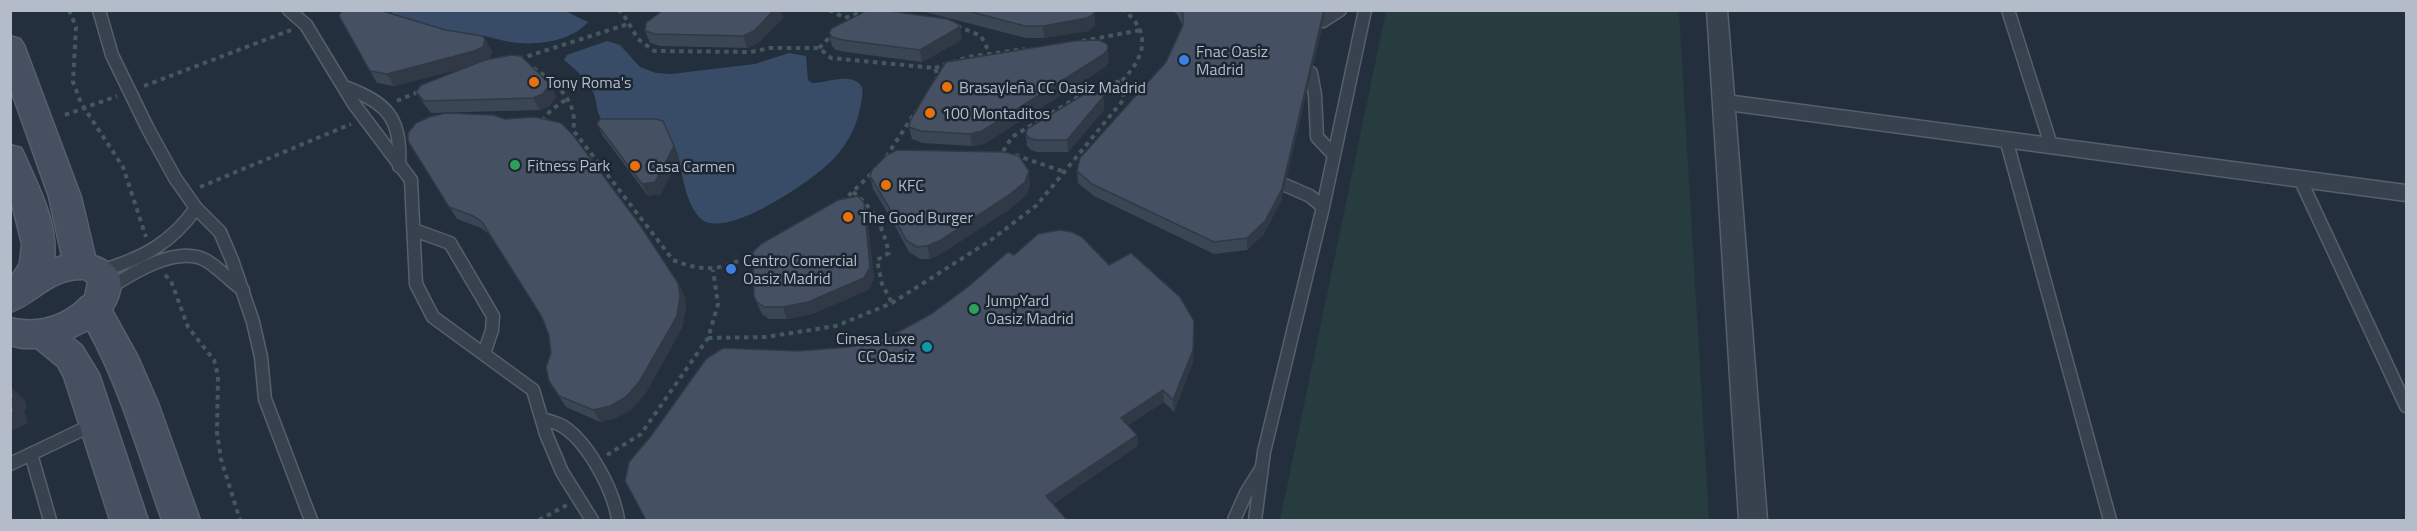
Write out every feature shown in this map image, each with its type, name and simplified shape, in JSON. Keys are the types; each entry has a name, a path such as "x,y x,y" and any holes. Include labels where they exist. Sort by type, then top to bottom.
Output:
{"street":[{"path":"1717,10 1753,520"},
{"path":"10,45 65,197 71,219 76,256 95,284 181,520"},
{"path":"1724,102 2406,193"},
{"path":"10,156 30,210 38,255 34,270 18,292"},
{"path":"18,292 44,274 66,267 95,284"},
{"path":"27,333 79,319 95,284"},
{"path":"27,333 70,356 81,374 129,520"}],"lane":[{"path":"99,10 112,56 175,178 196,208 220,232 243,291 261,357 265,399 311,520"},
{"path":"288,10 306,25 364,118 411,180 416,284 433,317 533,390 546,434 562,472 592,520"},
{"path":"1323,21 1340,10"},
{"path":"1255,520 1260,499 1261,468 1323,207 1365,10"},
{"path":"2008,10 2051,145"},
{"path":"1311,73 1315,96 1317,137 1333,154"},
{"path":"345,87 376,100 388,109 397,123 402,144 399,166"},
{"path":"2006,139 2110,520"},
{"path":"2300,179 2406,405"},
{"path":"1285,185 1310,196 1323,207"},
{"path":"95,284 126,263 166,244 183,228 196,208"},
{"path":"414,230 450,243 493,316 492,330 484,354"},
{"path":"95,284 156,264 188,257 202,258 211,263 243,291"},
{"path":"542,419 568,429 594,463 614,498 618,520"},
{"path":"10,464 98,422"},
{"path":"31,454 50,520"},
{"path":"1234,520 1261,468"}],"path":[{"path":"829,10 845,18"},
{"path":"819,48 840,27 845,18 867,10"},
{"path":"1065,172 1028,158 1002,153 1012,137 1096,86 1122,81 1136,68 1143,52 1141,30 1131,15 1124,10"},
{"path":"622,11 638,39 654,51 751,52 770,48 819,48 831,58 935,68 954,59 989,52 1033,48"},
{"path":"521,64 516,60 628,24"},
{"path":"946,24 981,36 989,52"},
{"path":"65,115 306,25"},
{"path":"1078,42 1141,30"},
{"path":"529,66 544,75 567,99 575,115 573,130 672,260 695,270 713,270 727,267 764,249"},
{"path":"932,86 938,77 935,68"},
{"path":"708,338 766,338 836,326 892,303 1037,205 1124,99 1122,81"},
{"path":"396,101 427,88"},
{"path":"542,121 551,110 567,99"},
{"path":"885,159 920,105"},
{"path":"186,193 364,118"},
{"path":"531,121 542,121 551,125"},
{"path":"561,130 573,130"},
{"path":"890,152 901,152"},
{"path":"836,206 874,172"},
{"path":"854,192 869,204 881,221 889,253 877,260 882,284 892,303"},
{"path":"594,463 641,434 708,338 718,304 713,270"}],"green space":[{"path":"1386,11 1679,11 1709,520 1280,520"}],"water":[{"path":"563,10 588,22 572,34 541,43 510,42 385,21 393,11"},
{"path":"607,41 620,45 640,67 656,73 671,74 755,64 789,53 806,56 808,80 812,83 843,79 853,80 860,84 863,92 858,117 853,131 841,150 811,178 772,204 730,221 713,223 701,219 692,207 676,149 668,134 604,122 599,115 595,96 590,87 580,74 564,60 567,55"}],"building":[{"path":"342,10 379,10 446,30 482,36 485,39 483,47 474,51 387,74 370,71 339,16"},
{"path":"663,10 774,10 754,31 743,36 655,34 645,31 646,23"},
{"path":"868,10 948,19 960,25 920,50 843,40 832,37 829,33 832,28"},
{"path":"964,10 1094,10 1094,14 1087,18 1043,26 1025,26"},
{"path":"1181,10 1324,10 1282,189 1265,221 1247,238 1214,242 1092,184 1077,171 1080,158 1166,62 1183,25"},
{"path":"1099,40 1107,44 1108,49 1104,54 982,131 970,134 921,131 909,127 910,121 946,62 1074,41"},
{"path":"511,55 521,56 550,84 543,94 533,98 424,101 416,92 421,85 485,60"},
{"path":"1091,90 1103,93 1103,97 1067,140 1036,140 1029,138 1026,134 1027,129"},
{"path":"446,113 493,115 505,119 535,117 561,123 573,135 640,225 678,283 680,296 677,316 639,382 626,397 610,406 593,410 559,396 549,381 546,367 551,353 549,336 542,317 482,222 449,207 408,141 408,133 416,123"},
{"path":"600,119 663,121 674,146 655,182 642,184 597,124"},
{"path":"897,150 1005,152 1019,156 1029,171 1025,182 1009,195 941,240 927,246 917,247 906,240 870,176 872,170 887,155"},
{"path":"858,196 864,203 870,267 864,278 808,302 783,307 764,307 757,302 754,297 753,252 761,244 838,200"},
{"path":"1059,230 1072,232 1082,237 1109,265 1131,253 1180,297 1194,321 1193,350 1173,400 1163,390 1121,418 1137,435 1046,496 1067,520 646,520 625,481 629,462 651,436 706,359 723,348 798,351 849,347 889,337 931,314 969,286 1008,252 1014,255 1038,234"},
{"path":"12,388 14,397 11,398 14,412 10,414 10,389"}],"place":[{"name":"Fnac Oasiz Madrid","path":"1184,60"},
{"name":"Tony Roma's","path":"534,82"},
{"name":"Brasayleña CC Oasiz Madrid","path":"947,87"},
{"name":"100 Montaditos","path":"930,113"},
{"name":"Fitness Park","path":"515,165"},
{"name":"Casa Carmen","path":"635,166"},
{"name":"KFC","path":"886,185"},
{"name":"The Good Burger","path":"848,217"},
{"name":"Centro Comercial Oasiz Madrid","path":"731,269"},
{"name":"JumpYard Oasiz Madrid","path":"974,309"},
{"name":"Cinesa Luxe CC Oasiz","path":"927,347"}]}
